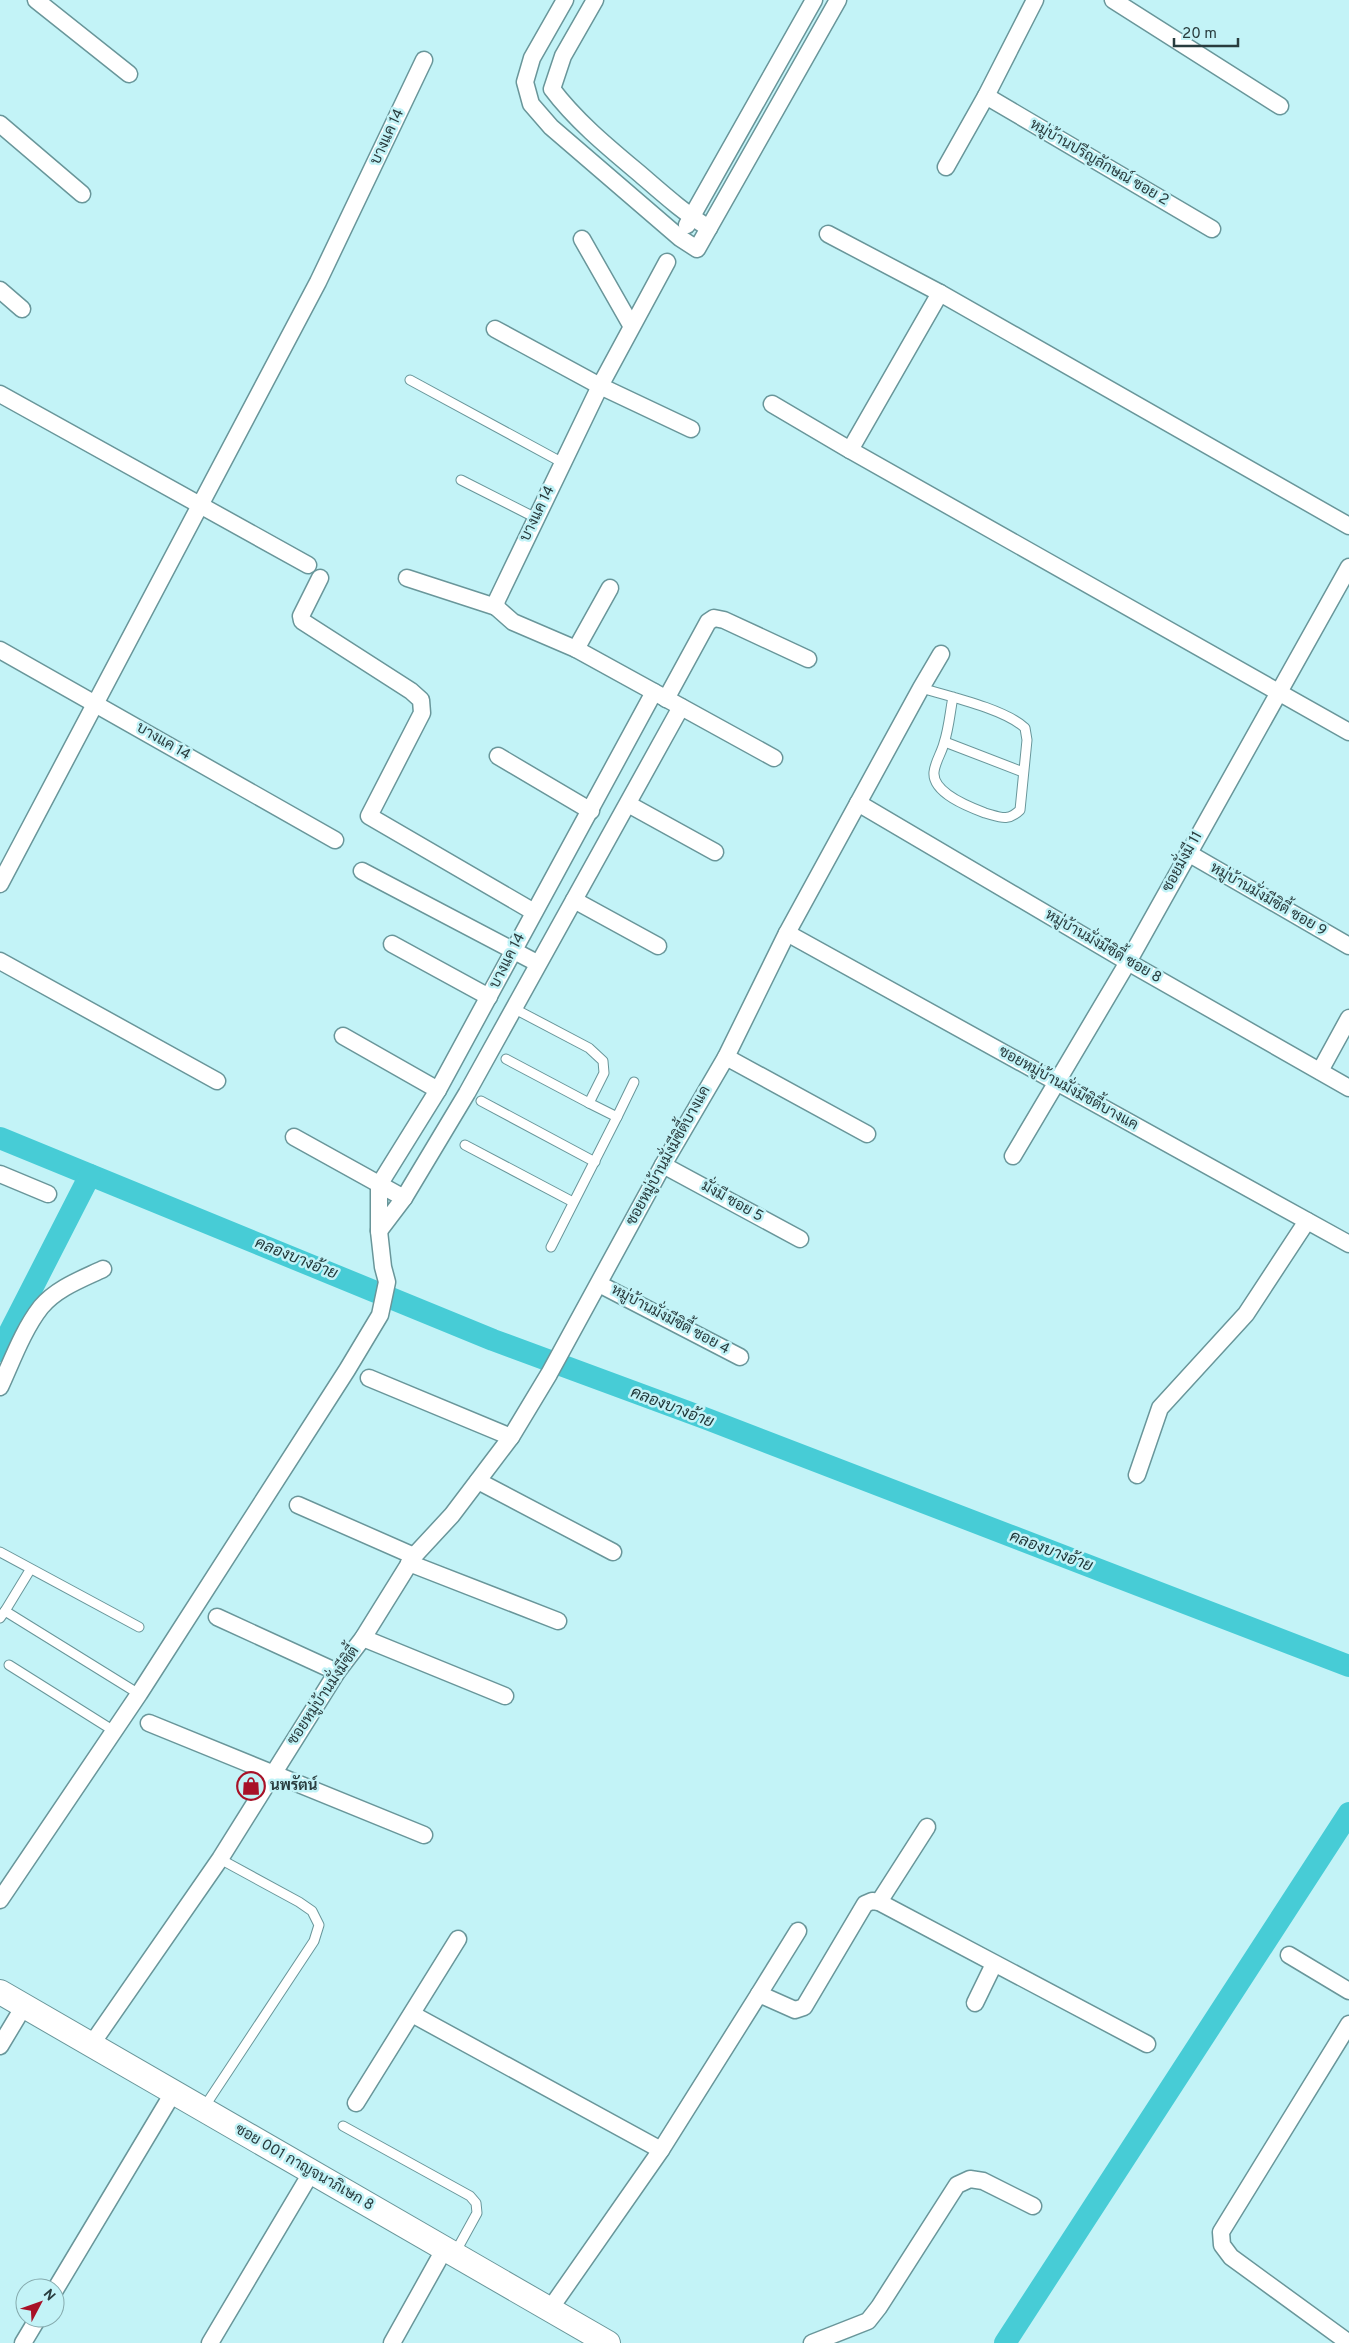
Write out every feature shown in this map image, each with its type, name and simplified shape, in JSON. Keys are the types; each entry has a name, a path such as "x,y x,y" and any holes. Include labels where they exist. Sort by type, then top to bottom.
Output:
{"street":[{"path":"36,0 130,74"},
{"path":"565,0 532,58 525,82 531,104 551,128 680,238 697,249 838,0"},
{"path":"595,0 563,56 552,89 564,106 614,152 691,218 709,228"},
{"path":"680,238 814,0"},
{"path":"946,167 986,96 1034,0"},
{"path":"1113,0 1280,106"},
{"path":"785,49 805,58"},
{"name":"บางแค 14","path":"0,884 318,282 424,60"},
{"name":"หมู่บ้านปรีญลักษณ์ ซอย 2","path":"986,96 1212,229"},
{"path":"0,124 82,194"},
{"path":"828,234 940,293 1349,526"},
{"path":"582,239 632,325"},
{"name":"บางแค 14","path":"496,608 497,600 600,386 667,262"},
{"path":"0,290 22,309"},
{"path":"850,450 940,293"},
{"path":"495,329 600,386 691,429"},
{"path":"0,394 308,565"},
{"path":"772,404 1349,732"},
{"name":"ซอยมั่งมี 11","path":"1013,1156 1128,962 1349,567"},
{"path":"320,578 301,616 302,621 411,691 420,700 422,713 369,816 534,912"},
{"path":"407,578 496,608 514,622 576,649 774,758"},
{"path":"576,649 610,588"},
{"path":"667,700 708,622 714,618 724,620 808,659"},
{"name":"บางแค 14","path":"0,650 335,840"},
{"name":"ซอยหมู่บ้านมั่งมีซิตี้บางแค","path":"562,1352 664,1165 726,1057 787,933 921,688 942,654"},
{"name":"บางแค 14","path":"379,1231 474,1097 513,1008 628,804 667,700"},
{"name":"บางแค 14","path":"379,1185 441,1085 513,949 591,811 667,700"},
{"path":"498,756 591,811"},
{"name":"หมู่บ้านมั่งมีซิตี้ ซอย 8","path":"858,803 1128,962 1349,1088"},
{"path":"628,804 715,852"},
{"name":"หมู่บ้านมั่งมีซิตี้ ซอย 9","path":"1188,853 1349,946"},
{"path":"362,871 537,963"},
{"path":"574,900 658,946"},
{"name":"ซอยหมู่บ้านมั่งมีซิตี้บางแค","path":"787,933 1349,1244"},
{"path":"392,944 489,997"},
{"path":"0,961 217,1081"},
{"path":"1320,1071 1349,1018"},
{"path":"343,1036 441,1085 474,1097"},
{"path":"726,1057 867,1134"},
{"path":"294,1137 404,1198"},
{"name":"มั่งมี ซอย 5","path":"664,1165 800,1239"},
{"path":"0,1174 48,1194"},
{"path":"0,1900 140,1694 348,1370 380,1314 387,1282 383,1267 379,1231 379,1185"},
{"path":"1137,1475 1160,1408 1246,1314 1307,1221"},
{"path":"0,1387 23,1337 41,1307 66,1286 103,1269"},
{"name":"หมู่บ้านมั่งมีซิตี้ ซอย 4","path":"599,1284 740,1357"},
{"name":"ซอยหมู่บ้านมั่งมีซิตี้","path":"91,2045 220,1859 337,1672 363,1638 412,1559 452,1515 511,1437 562,1352"},
{"path":"369,1378 511,1437"},
{"path":"478,1482 613,1552"},
{"path":"298,1505 412,1559 558,1621"},
{"path":"217,1617 337,1672"},
{"path":"363,1638 505,1696"},
{"path":"149,1723 424,1835"},
{"path":"879,1902 927,1827"},
{"path":"759,1994 795,2010 804,2006 865,1904 872,1901 879,1902 1147,2044"},
{"path":"550,2309 661,2150 798,1931"},
{"path":"356,2103 458,1939"},
{"path":"1289,1955 1349,1991"},
{"path":"975,2003 994,1964"},
{"name":"ซอย 001 กาญจนาภิเษก 8","path":"0,1992 311,2173 550,2309 593,2339"},
{"path":"0,2046 24,2006"},
{"path":"412,2014 661,2150"},
{"path":"1349,2024 1221,2232 1222,2245 1231,2257 1349,2343"},
{"path":"62,2278 173,2093"},
{"path":"210,2343 311,2173"},
{"path":"812,2343 868,2321 957,2185 970,2179 983,2181 1033,2206"},
{"path":"392,2343 450,2251"},
{"path":"23,2343 32,2328"}],"lane":[{"path":"410,380 563,463"},
{"path":"461,480 536,518"},
{"path":"921,688 953,697 1017,720 1025,728 1027,740 1020,810 1012,817 1004,819 972,808 943,791 937,781 934,772 945,742 953,697"},
{"path":"945,742 1023,772"},
{"path":"513,1008 589,1048 604,1061 604,1073 589,1103"},
{"path":"506,1059 617,1117"},
{"path":"551,1247 634,1082"},
{"path":"474,1097 594,1162"},
{"path":"465,1145 573,1202"},
{"path":"0,1552 30,1570 139,1627"},
{"path":"30,1570 2,1614 140,1694"},
{"path":"9,1665 114,1731"},
{"path":"203,2110 314,1941 319,1925 312,1911 299,1902 220,1859"},
{"path":"343,2126 470,2196 476,2203 477,2213 450,2251"}],"waterway":[{"name":"คลองบางอ้าย","path":"0,1138 493,1340 707,1419 1349,1666"},
{"path":"0,1351 90,1175"},
{"path":"1005,2343 1349,1813"}],"place":[{"name":"นพรัตน์","path":"251,1786"}]}
